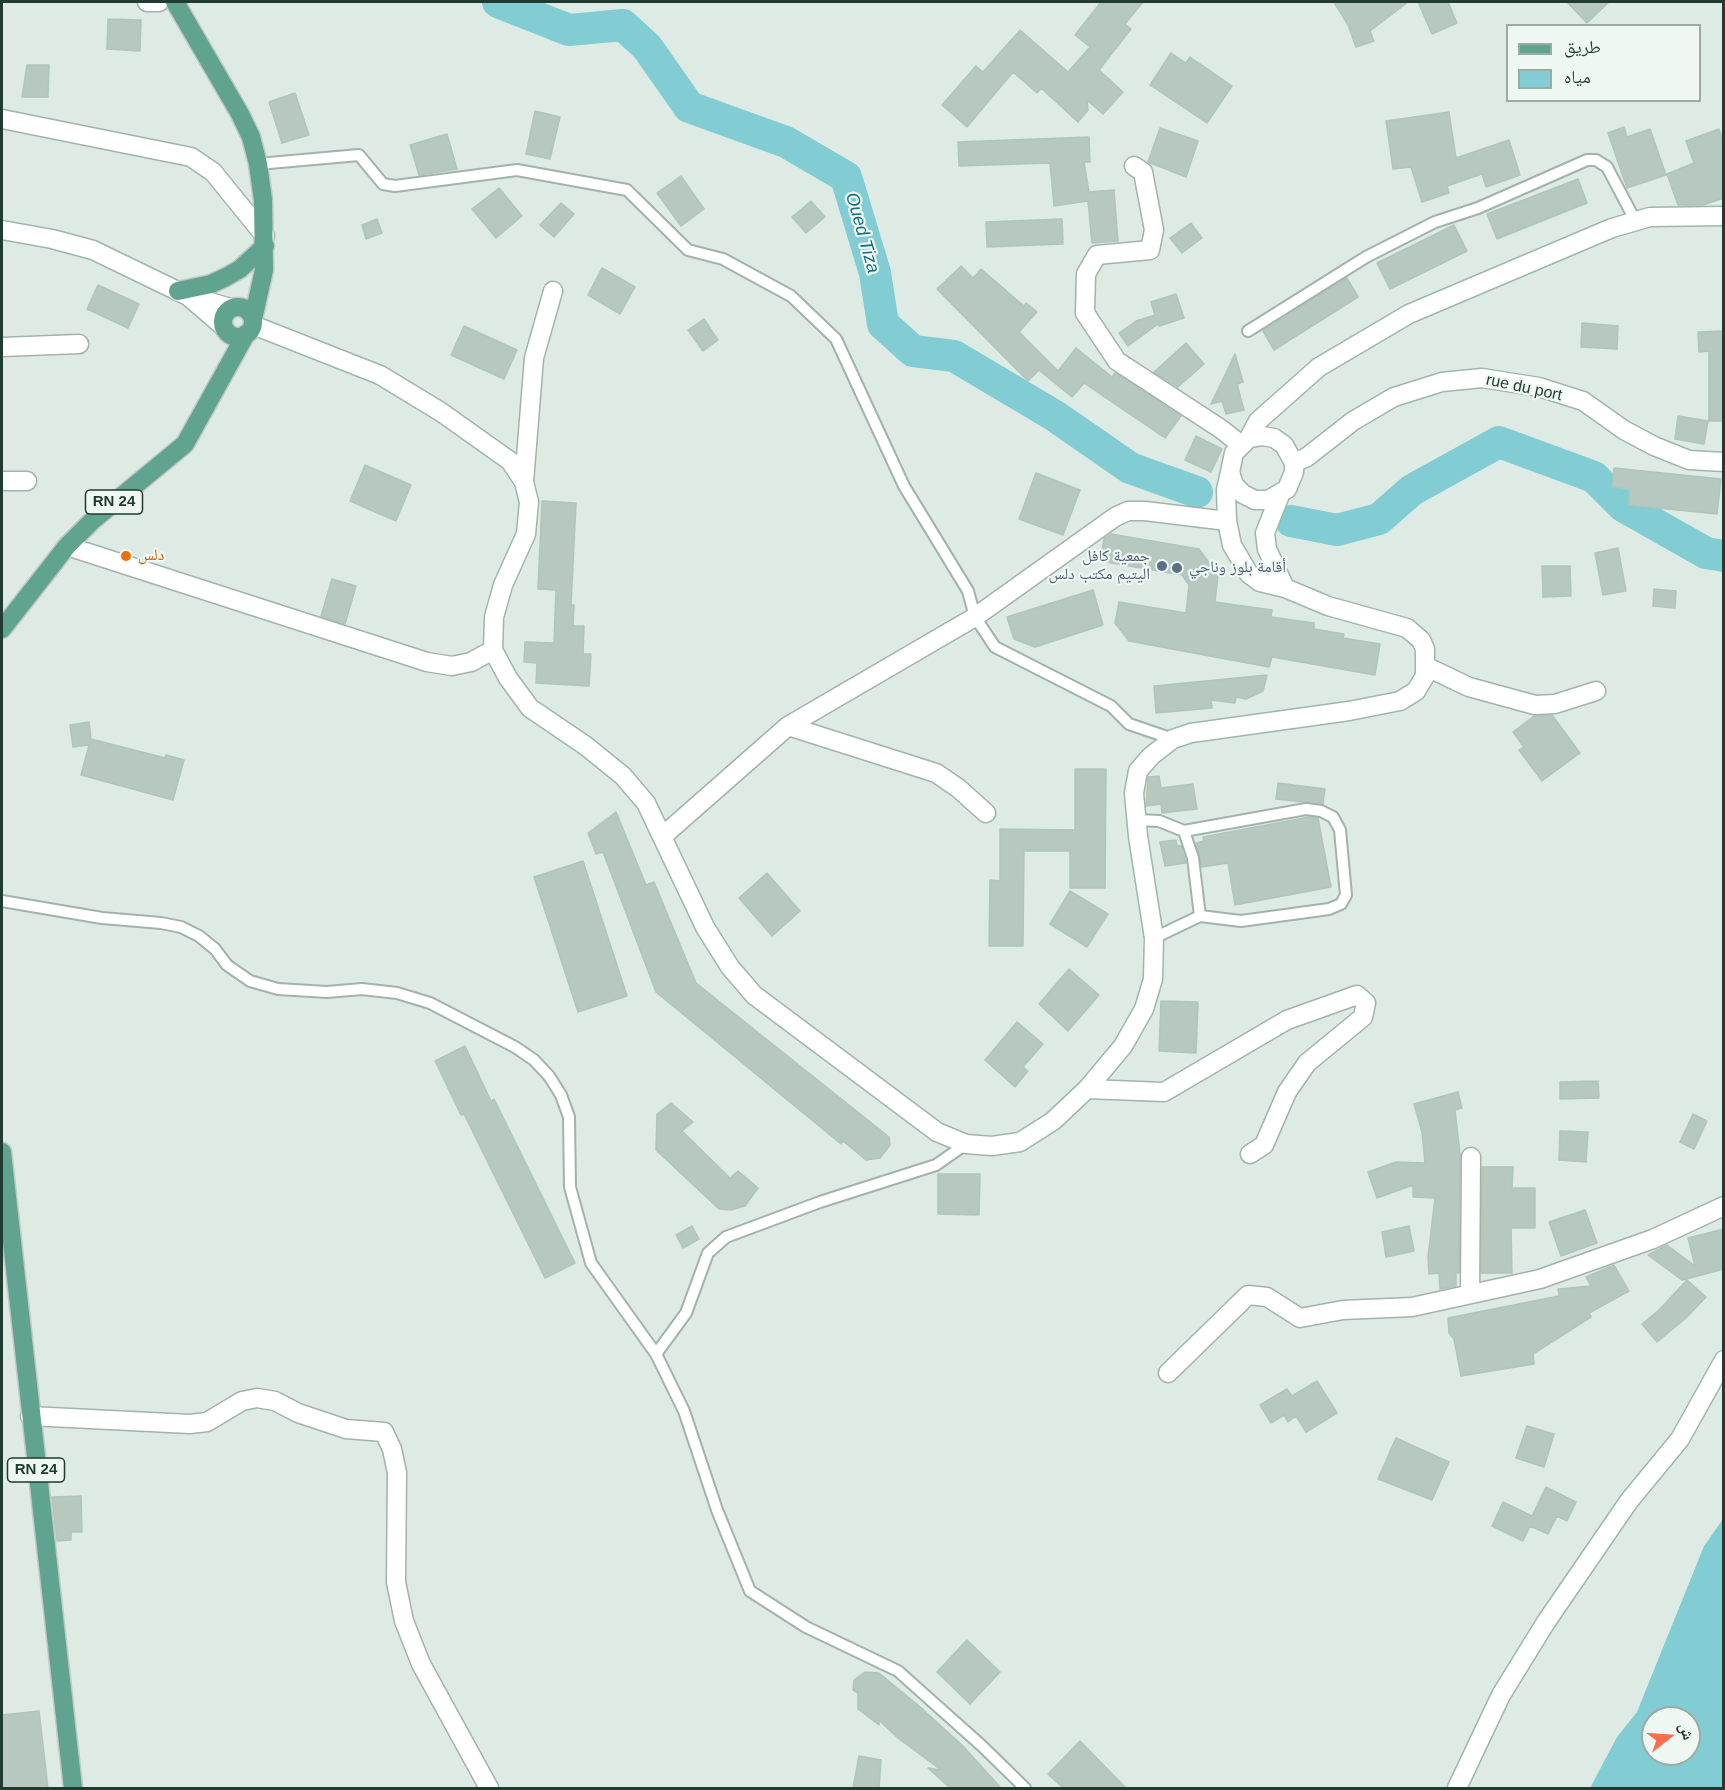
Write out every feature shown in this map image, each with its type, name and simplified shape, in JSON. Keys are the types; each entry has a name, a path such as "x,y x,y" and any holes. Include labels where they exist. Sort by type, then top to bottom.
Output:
{"main road":[{"name":"RN 24","path":"4,622 67,546 93,520 185,444 251,326 263,283 265,246 258,164 251,137 175,2"},
{"path":"183,293 211,284 240,269 265,246"},
{"path":"234,307 247,310 251,326 236,336 226,329 223,319 253,283 265,246"},
{"name":"RN 24","path":"223,375 226,329"},
{"name":"RN 24","path":"2,1152 73,1788"}],"street":[{"path":"147,2 159,2"},
{"path":"2,119 191,157 213,172 265,246"},
{"path":"1134,166 1143,172 1154,230 1150,250 1097,255 1086,274 1085,313 1118,361 1221,429 1245,441 1262,436 1274,438 1284,445"},
{"path":"553,291 534,358 524,482 529,502 526,534 503,585 494,617 493,650 508,678 530,708 586,746 623,776 646,803 664,835 705,927 730,967 754,995 937,1132 966,1144 993,1146 1020,1142 1053,1121 1087,1089 1123,1046 1144,1009 1153,979 1154,938 1134,793 1138,771 1151,756 1173,739 1191,733 1349,711 1400,701 1416,691 1425,676 1427,667 1425,649 1420,640 1407,628 1328,606 1285,588 1260,582 1249,574 1232,545 1227,521 1226,490 1230,462 1258,421 1319,367 1409,314 1516,267 1635,220 1672,215 1724,216"},
{"path":"2,230 52,239 93,250 183,293 234,307"},
{"path":"183,293 226,329"},
{"path":"251,326 380,375 441,411 510,461 524,482"},
{"path":"2,347 79,344"},
{"name":"rue du port","path":"1294,463 1307,457 1353,421 1394,397 1442,382 1482,378 1539,387 1583,401 1624,430 1654,446 1689,460 1724,462"},
{"path":"1281,402 1278,424 1284,445 1294,463 1292,481 1280,495 1265,533 1267,549 1285,588"},
{"path":"1230,472 1234,485 1243,494 1255,500 1268,500 1280,495"},
{"path":"2,481 27,481"},
{"path":"664,835 788,726 975,617 1115,517 1128,511 1227,521"},
{"path":"67,546 427,662 452,666 471,662 493,650"},
{"path":"1427,667 1469,687 1535,705 1555,704 1596,692"},
{"path":"788,726 936,773 958,788 986,813"},
{"path":"1087,1089 1164,1092 1287,1020 1357,995 1366,1004 1364,1017 1307,1063 1287,1092 1264,1145 1250,1154"},
{"path":"1470,1293 1471,1157"},
{"path":"1168,1373 1248,1295 1267,1297 1300,1318 1343,1311 1412,1307 1470,1293 1499,1290 1540,1279 1653,1239 1724,1206"},
{"path":"1457,1788 1502,1695 1546,1622 1629,1502 1680,1439 1724,1360"},
{"path":"30,1416 190,1424 207,1422 242,1401 257,1398 275,1401 298,1413 346,1429 384,1432 392,1449 397,1473 396,1582 404,1621 421,1664 489,1788"}],"lane":[{"path":"258,164 359,155 383,184 394,186 517,170 627,190 688,250 723,259 791,296 836,339 904,486 968,591 975,617 995,647 1111,706 1129,724 1173,739"},
{"path":"1248,331 1366,257 1435,222 1478,208 1587,160 1596,160 1607,167 1635,220"},
{"path":"1137,820 1159,822 1184,831 1306,809 1321,810 1333,817 1340,830 1346,896 1341,904 1329,909 1241,921 1200,916 1154,938"},
{"path":"1184,831 1193,858 1200,916"},
{"path":"2,901 102,918 181,927 199,936 215,949 227,965 250,981 278,989 327,992 362,989 397,993 430,1003 525,1053 549,1076 561,1095 568,1117 570,1187 591,1263 656,1354 684,1411 717,1510 750,1592 806,1627 898,1671 982,1746 1024,1788"},
{"path":"656,1354 686,1313 708,1253 726,1237 820,1202 936,1166 966,1144"}],"water":[{"path":"1723,1519 1723,1788 1590,1788 1617,1737 1637,1712 1704,1546"}],"building":[{"path":"1101,2 1143,2 1125,24 1131,29 1099,70 1123,92 1103,114 1087,100 1088,110 1078,122 1041,88 1037,93 1013,72 967,127 942,105 976,66 983,72 1020,30 1068,72 1090,47 1075,35"},
{"path":"1334,2 1408,2 1370,31 1374,41 1356,47 1348,25"},
{"path":"1418,2 1448,2 1457,23 1432,34"},
{"path":"1567,2 1609,2 1587,23"},
{"path":"108,19 141,20 140,51 107,49"},
{"path":"1171,53 1186,63 1190,57 1232,86 1207,123 1150,85"},
{"path":"27,65 49,65 48,97 22,97"},
{"path":"295,93 309,135 282,143 269,102"},
{"path":"535,111 560,117 550,159 526,154"},
{"path":"1449,112 1456,158 1509,140 1520,175 1486,187 1482,174 1447,186 1449,193 1422,202 1411,167 1393,169 1386,121"},
{"path":"1624,127 1627,137 1650,129 1666,175 1627,188 1608,133"},
{"path":"1160,128 1198,141 1186,177 1148,162"},
{"path":"1719,129 1724,141 1724,198 1703,205 1678,205 1667,174 1694,163 1686,141"},
{"path":"447,134 457,169 419,175 410,145"},
{"path":"1089,137 1090,162 1084,162 1089,192 1114,190 1118,241 1092,243 1088,201 1054,206 1050,163 959,166 958,142"},
{"path":"681,176 704,209 681,226 657,193"},
{"path":"1578,179 1587,203 1497,239 1487,214"},
{"path":"499,188 522,216 496,238 472,209"},
{"path":"811,201 825,217 806,233 792,217"},
{"path":"561,203 574,214 554,237 540,225"},
{"path":"377,219 382,233 366,239 362,225"},
{"path":"1062,219 1063,244 987,247 986,222"},
{"path":"1191,223 1202,238 1182,253 1170,238"},
{"path":"1454,225 1467,251 1390,289 1377,263"},
{"path":"961,266 973,278 981,269 1024,306 1026,303 1037,312 1019,332 1058,371 1076,348 1112,377 1115,373 1181,416 1165,438 1084,383 1072,397 1039,370 1028,381 937,289"},
{"path":"602,268 635,287 620,314 588,295"},
{"path":"1347,278 1358,297 1274,350 1263,331"},
{"path":"98,285 139,304 128,328 87,309"},
{"path":"1176,294 1184,318 1159,326 1158,324 1128,346 1119,333 1136,321 1155,315 1151,302"},
{"path":"704,319 718,340 703,351 688,330"},
{"path":"1582,323 1618,326 1617,349 1581,347"},
{"path":"464,326 517,350 504,379 451,355"},
{"path":"1724,331 1724,421 1709,421 1709,351 1699,352 1698,332"},
{"path":"1186,343 1204,364 1178,387 1154,372"},
{"path":"1235,354 1243,382 1237,384 1244,410 1226,414 1222,401 1211,404"},
{"path":"1678,416 1708,421 1704,444 1675,439"},
{"path":"1196,436 1222,449 1211,472 1185,460"},
{"path":"365,465 411,485 396,521 350,501"},
{"path":"1614,468 1721,479 1717,514 1629,505 1630,489 1612,487"},
{"path":"1036,473 1080,490 1063,535 1019,519"},
{"path":"542,501 576,503 571,605 574,605 573,626 584,626 583,654 591,654 589,686 536,683 537,663 524,662 525,642 554,643 556,590 538,589"},
{"path":"1111,534 1199,549 1218,575 1215,602 1272,610 1271,617 1314,623 1314,629 1344,634 1343,638 1380,644 1375,675 1272,657 1269,667 1129,641 1115,623 1119,602 1186,613 1189,585 1182,575 1100,561 1104,539"},
{"path":"1618,548 1626,591 1603,595 1595,553"},
{"path":"1542,566 1570,566 1571,596 1543,597"},
{"path":"332,579 356,586 345,624 321,616"},
{"path":"1654,589 1676,591 1675,608 1653,606"},
{"path":"1093,590 1103,625 1035,647 1014,639 1007,617"},
{"path":"1267,675 1263,691 1246,699 1236,697 1235,703 1211,700 1212,708 1156,713 1154,686"},
{"path":"1552,715 1580,753 1542,781 1519,750 1524,747 1513,732 1534,716"},
{"path":"89,722 91,739 165,758 166,755 184,760 173,800 81,775 89,745 73,747 70,725"},
{"path":"1075,769 1106,769 1105,888 1070,888 1070,851 1024,851 1023,946 989,946 990,880 1000,881 1000,829 1075,830"},
{"path":"1159,776 1161,788 1193,784 1197,809 1162,813 1161,804 1146,806 1148,777"},
{"path":"1278,783 1325,789 1323,804 1276,799"},
{"path":"616,812 646,885 654,882 696,983 889,1137 890,1145 880,1158 866,1160 843,1141 841,1144 656,992 603,852 596,854 588,833"},
{"path":"1309,817 1318,818 1331,887 1235,905 1228,863 1202,867 1196,843 1204,841 1203,837"},
{"path":"1176,840 1177,846 1181,846 1186,863 1165,866 1160,842"},
{"path":"583,861 627,996 578,1012 534,877"},
{"path":"767,873 800,911 772,936 739,898"},
{"path":"1070,891 1108,914 1087,947 1050,924"},
{"path":"1069,969 1099,995 1068,1031 1039,1004"},
{"path":"1161,1001 1198,1002 1196,1053 1159,1051"},
{"path":"1017,1022 1043,1044 1023,1067 1028,1071 1015,1087 985,1060"},
{"path":"465,1046 491,1101 494,1099 575,1263 545,1278 464,1114 461,1115 435,1061"},
{"path":"1598,1081 1599,1098 1560,1099 1560,1082"},
{"path":"1458,1092 1462,1108 1455,1110 1460,1154 1459,1273 1456,1273 1456,1286 1440,1289 1439,1273 1429,1274 1428,1257 1435,1198 1413,1197 1413,1185 1377,1198 1368,1172 1396,1162 1425,1163 1422,1132 1414,1104"},
{"path":"671,1103 693,1122 682,1131 730,1178 738,1171 758,1188 745,1206 731,1210 719,1209 656,1150 657,1114"},
{"path":"1693,1114 1707,1121 1694,1149 1680,1142"},
{"path":"1560,1131 1588,1132 1586,1162 1559,1160"},
{"path":"1482,1167 1513,1167 1512,1188 1535,1188 1535,1228 1511,1228 1512,1273 1481,1273"},
{"path":"938,1174 980,1174 979,1215 938,1214"},
{"path":"1585,1210 1597,1243 1561,1256 1549,1222"},
{"path":"692,1226 699,1239 683,1248 676,1235"},
{"path":"1409,1226 1414,1251 1386,1257 1382,1232"},
{"path":"1724,1229 1724,1269 1682,1280 1648,1255 1667,1245 1695,1266 1688,1238"},
{"path":"1614,1265 1629,1291 1589,1313 1591,1317 1533,1354 1534,1364 1461,1376 1454,1339 1449,1333 1448,1318 1559,1296 1558,1289 1591,1286 1586,1277"},
{"path":"1687,1280 1706,1297 1686,1318 1657,1342 1642,1324 1659,1310"},
{"path":"1317,1381 1337,1413 1306,1432 1296,1416 1288,1422 1284,1415 1271,1423 1260,1405 1287,1389 1292,1396"},
{"path":"1527,1426 1554,1434 1544,1467 1516,1458"},
{"path":"1396,1438 1449,1462 1432,1500 1378,1479"},
{"path":"1546,1487 1576,1502 1567,1521 1557,1516 1548,1534 1530,1526 1523,1541 1492,1526 1503,1502 1532,1516"},
{"path":"81,1496 82,1532 71,1532 71,1540 57,1541 52,1497"},
{"path":"967,1640 1000,1672 970,1704 937,1672"},
{"path":"865,1672 879,1673 919,1706 962,1745 1001,1788 950,1788 928,1768 941,1770 898,1738 879,1720 879,1725 858,1709 858,1693 853,1690 854,1680"},
{"path":"39,1711 48,1788 2,1788 2,1715"},
{"path":"1080,1741 1126,1788 1063,1788 1048,1774"},
{"path":"859,1756 881,1760 879,1788 853,1788"}],"waterway":[{"name":"Oued Tiza","path":"498,2 569,30 623,25 647,47 689,107 786,142 846,177 875,273 883,324 913,351 954,356 1055,416 1130,468 1197,492"},
{"path":"1291,521 1337,530 1379,519 1412,490 1499,442 1594,477 1623,506 1706,553 1724,556"}],"place":[{"name":"دلس","path":"126,556"},
{"name":"جمعية كافل اليتيم مكتب دلس","path":"1162,566"},
{"name":"أقامة بلوز وناجي","path":"1177,568"}]}
